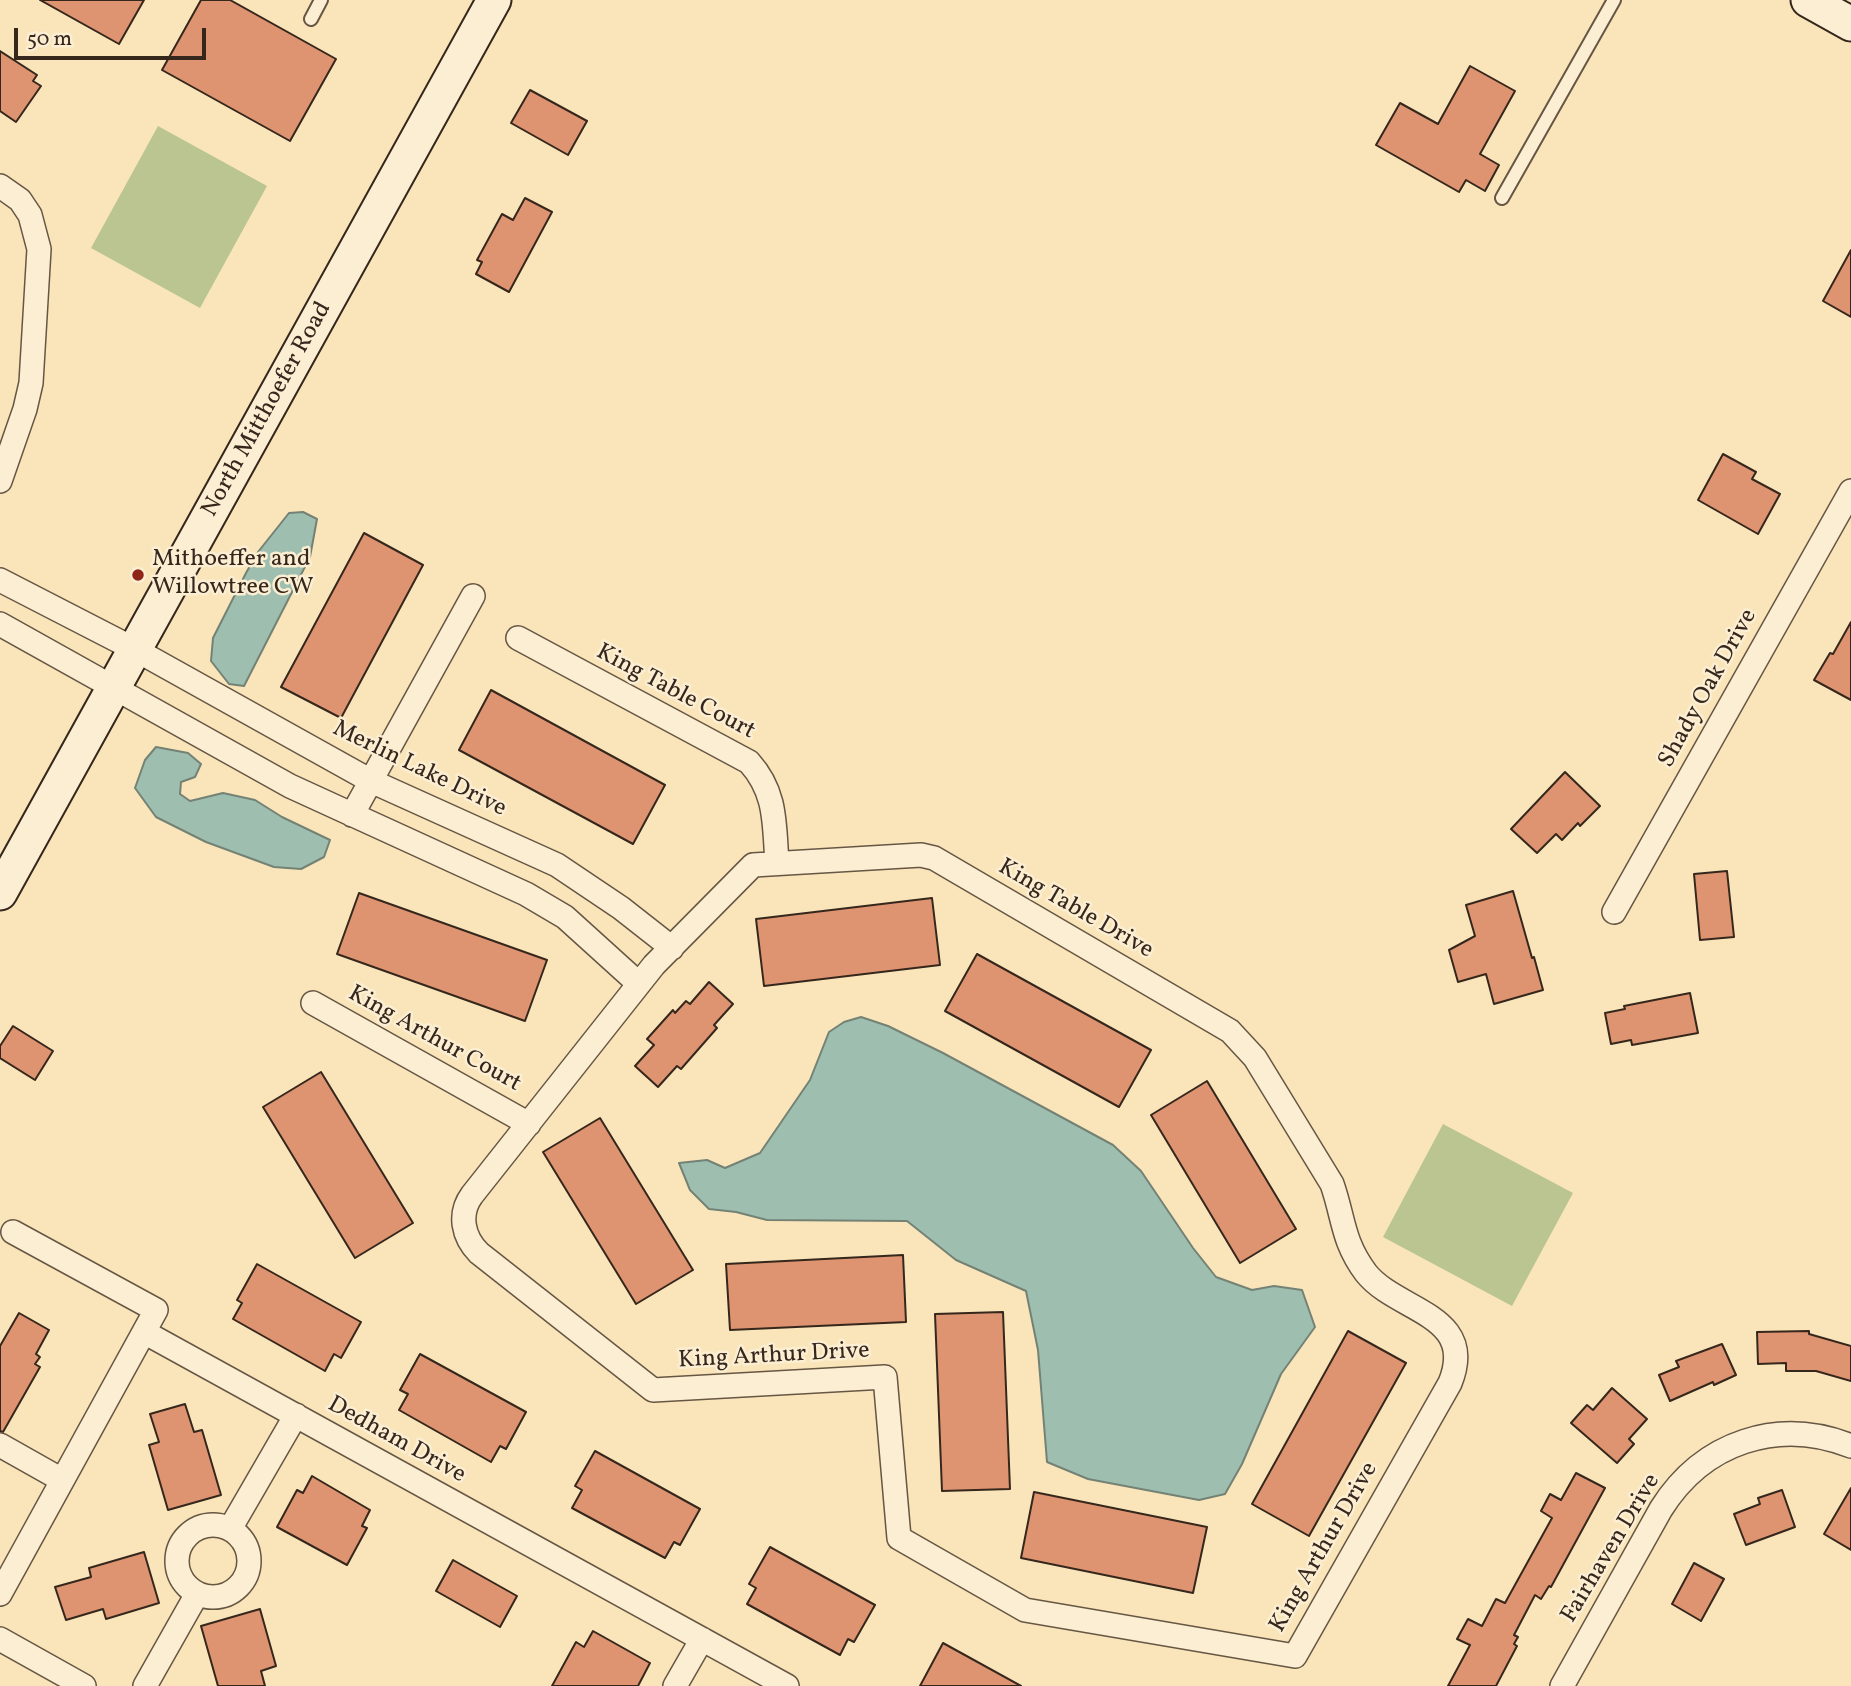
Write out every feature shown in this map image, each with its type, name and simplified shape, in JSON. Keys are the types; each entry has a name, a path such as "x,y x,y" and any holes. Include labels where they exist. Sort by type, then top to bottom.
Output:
{"main road":[{"name":"North Mitthoefer Road","path":"0,893 494,0"},
{"path":"1808,0 1851,24"}],"street":[{"path":"0,186 20,200 30,215 39,249 31,383 25,409 0,481"},
{"name":"Shady Oak Drive","path":"1614,912 1851,491"},
{"name":"Merlin Lake Drive","path":"0,580 135,650 371,781 557,865 621,908 671,948"},
{"path":"352,815 473,596"},
{"path":"0,624 290,786 526,894 565,917 639,984"},
{"name":"King Table Court","path":"517,638 749,762 762,776 771,800 777,863"},
{"name":"King Table Drive","path":"654,965 753,865 921,855 934,858 1230,1031 1255,1058 1332,1184 1346,1239 1363,1269"},
{"name":"King Arthur Drive","path":"654,965 466,1205 463,1219 470,1243 479,1253 653,1390 885,1377 899,1538 1025,1610 1295,1656 1454,1374 1454,1348 1444,1326 1437,1319 1389,1293 1363,1269"},
{"name":"King Arthur Court","path":"313,1003 529,1124"},
{"path":"0,1594 156,1310 13,1232"},
{"name":"Dedham Drive","path":"144,1332 787,1686"},
{"path":"230,1529 296,1415"},
{"name":"Fairhaven Drive","path":"1562,1686 1661,1509 1679,1484 1703,1462 1740,1442 1776,1434 1802,1433 1851,1446"},
{"path":"0,1445 62,1480"},
{"path":"207,1525 230,1529 240,1536 249,1559 242,1583 222,1596 197,1594 181,1578 177,1567 180,1545 187,1535 207,1525"},
{"path":"145,1686 197,1594"},
{"path":"0,1639 83,1686"},
{"path":"675,1686 702,1639"}],"lane":[{"path":"310,19 321,0"},
{"path":"1502,198 1614,0"}],"green space":[{"path":"158,126 267,186 200,308 91,248"},
{"path":"1443,1124 1573,1193 1512,1306 1383,1237"}],"shaded area":[{"path":"303,512 317,519 310,557 244,686 229,684 211,661 213,638 258,552 289,513"},
{"path":"156,747 188,753 201,764 195,777 181,782 180,794 190,801 223,793 255,800 282,817 330,840 324,857 301,869 274,867 206,842 156,817 135,788 145,760"},
{"path":"861,1017 888,1026 943,1053 1113,1145 1141,1171 1216,1277 1252,1290 1274,1286 1302,1290 1315,1327 1281,1374 1242,1464 1225,1494 1199,1500 1088,1479 1047,1462 1038,1350 1026,1291 956,1260 907,1221 767,1220 709,1209 690,1190 679,1163 707,1160 725,1168 760,1153 810,1080 829,1032 844,1022"}],"building":[{"path":"40,0 144,0 119,44"},
{"path":"201,0 230,0 336,59 290,141 162,70"},
{"path":"0,51 37,75 33,81 41,86 16,122 0,111"},
{"path":"1470,66 1515,91 1480,154 1499,165 1485,191 1466,180 1459,192 1376,145 1400,103 1438,124"},
{"path":"530,90 587,121 568,155 511,123"},
{"path":"525,198 552,212 509,292 476,274 482,262 477,260 502,214 513,220"},
{"path":"1851,250 1851,317 1823,301"},
{"path":"1723,454 1756,472 1752,479 1780,494 1758,534 1698,500"},
{"path":"364,533 423,565 341,718 281,687"},
{"path":"1851,622 1851,700 1814,680"},
{"path":"491,690 665,785 633,844 459,750"},
{"path":"1565,772 1600,806 1562,840 1556,834 1537,853 1511,829"},
{"path":"1727,871 1734,937 1700,940 1694,874"},
{"path":"1513,891 1543,990 1494,1004 1486,974 1458,982 1449,950 1475,936 1466,905"},
{"path":"359,893 547,960 525,1021 337,954"},
{"path":"932,898 940,965 764,986 756,919"},
{"path":"977,954 1151,1050 1119,1107 945,1011"},
{"path":"709,982 733,1004 714,1025 717,1028 681,1069 677,1066 658,1087 635,1066 654,1045 647,1039 673,1010 675,1013 686,1001 690,1004"},
{"path":"1690,993 1698,1033 1632,1045 1631,1040 1611,1044 1605,1013 1625,1009 1624,1006"},
{"path":"13,1026 53,1051 35,1080 0,1058 0,1046"},
{"path":"321,1072 413,1223 355,1258 263,1107"},
{"path":"1207,1081 1296,1229 1240,1263 1151,1115"},
{"path":"600,1118 693,1270 636,1304 543,1152"},
{"path":"903,1255 906,1322 730,1330 726,1264"},
{"path":"257,1264 361,1322 341,1358 334,1354 325,1371 233,1319 242,1303 237,1300"},
{"path":"1003,1312 1010,1489 942,1491 935,1314"},
{"path":"19,1313 49,1330 36,1354 40,1357 35,1364 40,1367 3,1432 0,1431 0,1346"},
{"path":"1348,1331 1406,1363 1309,1536 1252,1504"},
{"path":"1809,1331 1809,1334 1851,1346 1851,1381 1816,1371 1786,1371 1786,1363 1758,1364 1757,1332"},
{"path":"1722,1344 1736,1375 1670,1401 1659,1375 1679,1367 1676,1361"},
{"path":"420,1354 526,1412 506,1449 500,1446 491,1462 399,1410 408,1394 400,1390"},
{"path":"1612,1388 1647,1419 1629,1439 1634,1444 1617,1463 1571,1423 1587,1405 1593,1410"},
{"path":"185,1404 194,1432 202,1430 221,1495 168,1510 149,1445 159,1442 150,1414"},
{"path":"595,1451 700,1509 680,1545 674,1542 665,1558 572,1508 582,1490 575,1486"},
{"path":"1576,1473 1605,1488 1551,1587 1549,1586 1541,1599 1535,1595 1514,1635 1518,1637 1514,1644 1517,1646 1496,1686 1448,1686 1470,1645 1457,1639 1468,1619 1482,1626 1496,1599 1505,1603 1552,1518 1541,1511 1550,1494 1561,1500"},
{"path":"312,1476 370,1510 362,1526 367,1528 347,1565 277,1527 297,1490 303,1493"},
{"path":"1851,1488 1851,1550 1824,1534"},
{"path":"1782,1490 1795,1527 1746,1545 1734,1514 1760,1504 1758,1498"},
{"path":"1034,1492 1207,1527 1193,1593 1021,1558"},
{"path":"770,1547 875,1605 854,1642 848,1639 840,1655 747,1604 756,1588 749,1584"},
{"path":"144,1552 159,1603 106,1619 103,1609 66,1620 55,1587 91,1577 89,1568"},
{"path":"453,1560 517,1596 500,1627 436,1591"},
{"path":"1694,1563 1724,1579 1701,1621 1672,1604"},
{"path":"260,1609 276,1666 261,1671 265,1686 218,1686 201,1626"},
{"path":"593,1631 650,1663 638,1686 552,1686 576,1642 584,1647"},
{"path":"943,1643 1021,1686 920,1686"}],"place":[{"name":"Mithoeffer and Willowtree CW","path":"138,575"}]}
